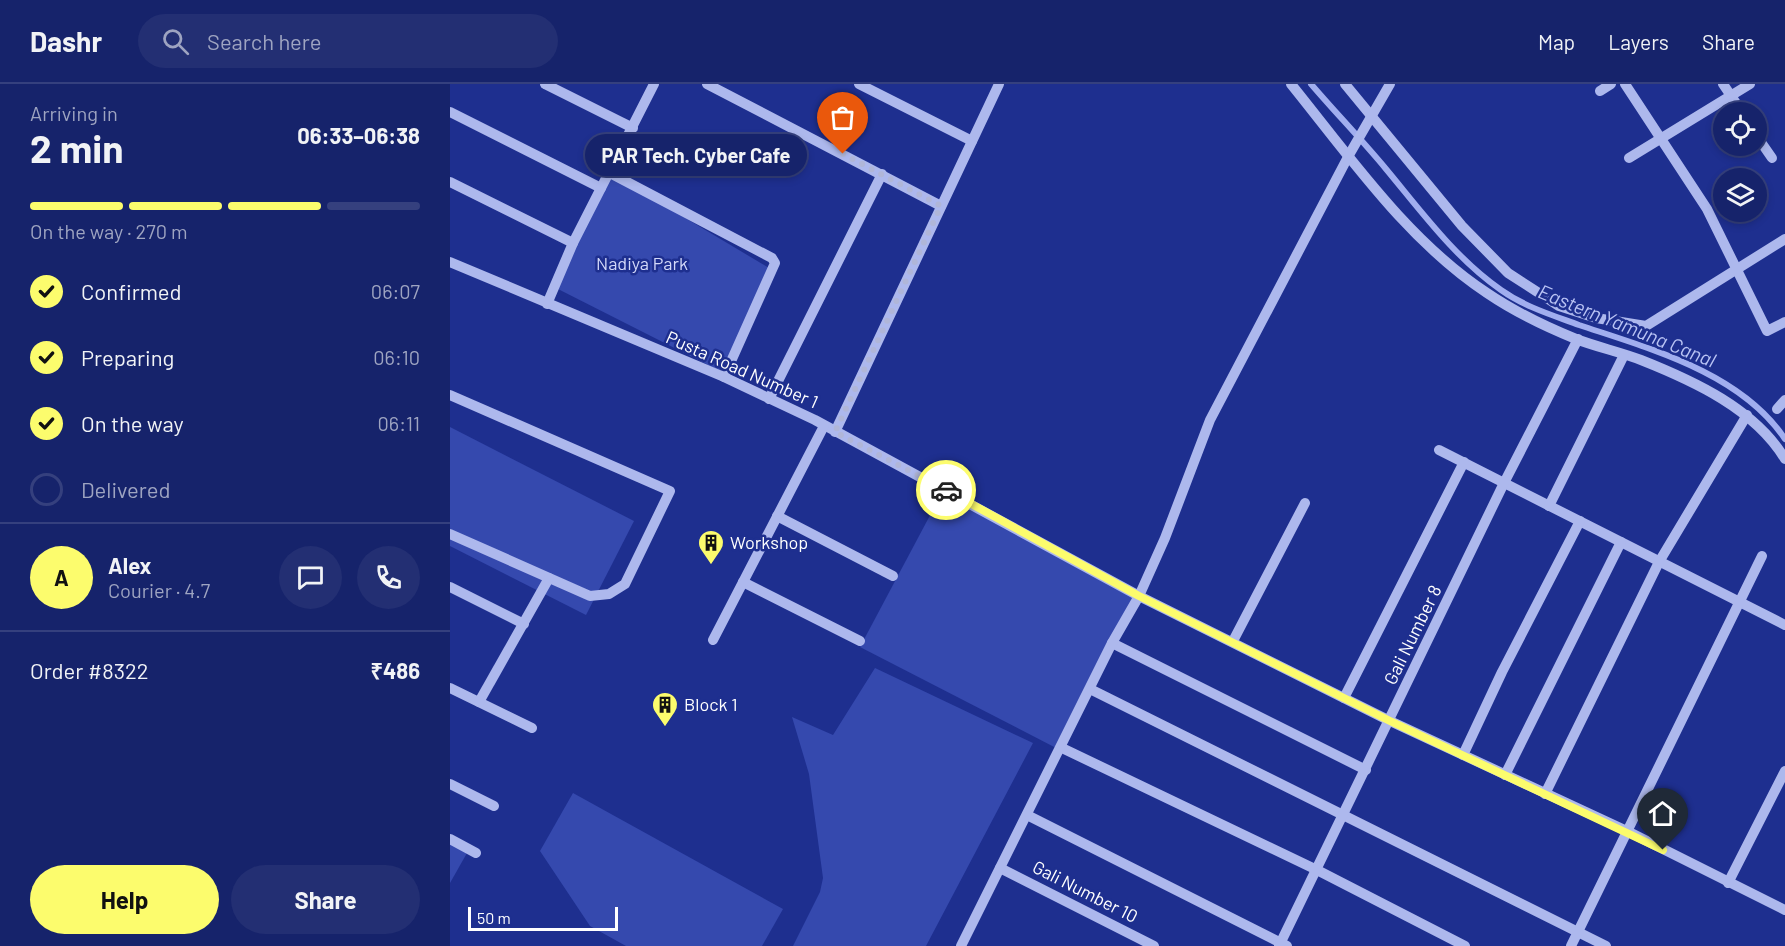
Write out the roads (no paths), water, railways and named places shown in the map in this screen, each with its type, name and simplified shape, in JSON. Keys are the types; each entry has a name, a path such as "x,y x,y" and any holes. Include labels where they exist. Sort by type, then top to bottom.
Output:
{"street":[{"path":"545,84 633,128"},
{"path":"547,304 573,243 654,84"},
{"path":"707,84 941,206"},
{"path":"859,84 972,141"},
{"path":"835,432 999,84"},
{"path":"1291,84 1351,151 1400,215 1449,264 1524,316 1578,339 1624,354 1699,388 1748,415 1785,459"},
{"path":"1345,84 1369,119 1462,226 1508,273 1559,306 1596,318 1646,326 1785,239"},
{"path":"961,946 1062,748 1112,643 1139,596 1165,538 1182,488 1210,420 1351,151 1390,84"},
{"path":"1600,91 1611,84"},
{"path":"1625,84 1707,209 1738,268 1767,332 1785,322"},
{"path":"1723,84 1735,102"},
{"path":"1629,159 1730,94 1750,84"},
{"path":"450,112 601,188"},
{"path":"1767,151 1772,158"},
{"path":"610,173 772,258 775,263 724,377"},
{"path":"769,399 882,174"},
{"path":"450,182 573,243"},
{"name":"Pusta Road Number 1","path":"450,262 724,377 824,426 1139,596 1390,721 1629,832 1785,910"},
{"name":"Gali Number 8","path":"1282,945 1504,483 1578,339"},
{"path":"1549,506 1624,354"},
{"path":"450,395 670,491 625,584 609,594 590,596 450,534"},
{"path":"1545,794 1659,562 1748,415"},
{"path":"713,640 824,426"},
{"path":"1439,450 1785,625"},
{"path":"1344,698 1464,462"},
{"path":"1233,641 1305,503"},
{"path":"777,516 893,576"},
{"path":"1463,755 1502,672 1580,521"},
{"path":"1505,775 1621,542"},
{"path":"1571,946 1629,832 1762,556"},
{"path":"479,702 549,578"},
{"path":"743,582 860,641"},
{"path":"450,587 524,624"},
{"path":"1112,643 1366,770"},
{"path":"450,688 532,728"},
{"path":"1090,689 1342,817 1606,946"},
{"path":"1062,748 1317,870 1466,946"},
{"path":"1728,883 1785,771"},
{"path":"450,784 494,806"},
{"path":"1027,815 1282,945"},
{"path":"450,839 476,853"},
{"name":"Gali Number 10","path":"1000,868 1154,946"}],"waterway":[{"name":"Eastern Yamuna Canal","path":"1311,84 1454,249 1501,290 1539,310 1664,354 1719,380 1766,416 1785,439"}],"place":[{"name":"PAR Tech. Cyber Cafe","path":"843,154"},
{"name":"Workshop","path":"711,566"},
{"name":"Block 1","path":"665,728"}],"park label":[{"name":"Nadiya Park","path":"642,264"}]}
